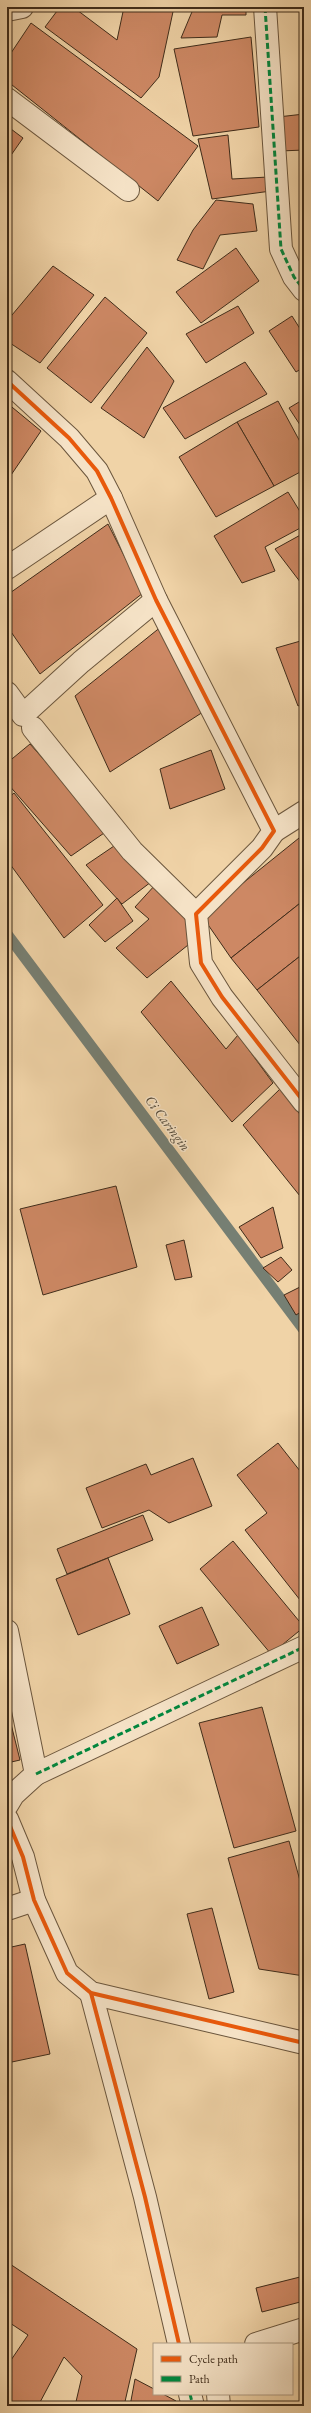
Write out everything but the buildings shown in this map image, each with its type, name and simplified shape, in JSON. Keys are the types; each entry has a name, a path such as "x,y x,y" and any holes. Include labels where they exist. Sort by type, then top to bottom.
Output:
{"street":[{"path":"7,10 22,7"},
{"path":"265,7 281,249 294,277 304,290"},
{"path":"7,99 128,190"},
{"path":"7,382 69,438 97,471 112,498 156,600 274,831"},
{"path":"7,568 112,498"},
{"path":"7,693 23,715 81,662 156,600"},
{"path":"32,728 132,851 196,914 201,963 222,997 304,1100"},
{"path":"196,914 262,848 274,831 304,812"},
{"path":"7,1631 36,1774"},
{"path":"7,1805 13,1795 36,1774 304,1647"},
{"path":"7,1819 23,1857 34,1900 67,1973 90,1993 304,2044"},
{"path":"7,1909 34,1900"},
{"path":"90,1993 145,2197 179,2343"},
{"path":"259,2343 304,2329"},
{"path":"190,2395 193,2406"},
{"path":"218,2395 219,2406"}],"waterway":[{"name":"Ci Caringin","path":"7,934 304,1330"}],"marked path":[{"path":"265,7 281,249 294,277 304,290"},
{"path":"36,1774 304,1647"},
{"path":"190,2395 193,2406"}],"cycle path":[{"path":"7,381 69,438 97,471 111,498 156,600 274,831 262,848 196,914 201,963 222,997 304,1102"},
{"path":"7,1819 23,1857 34,1900 67,1973 91,1993 304,2043"},
{"path":"91,1993 145,2197 179,2343"}]}
